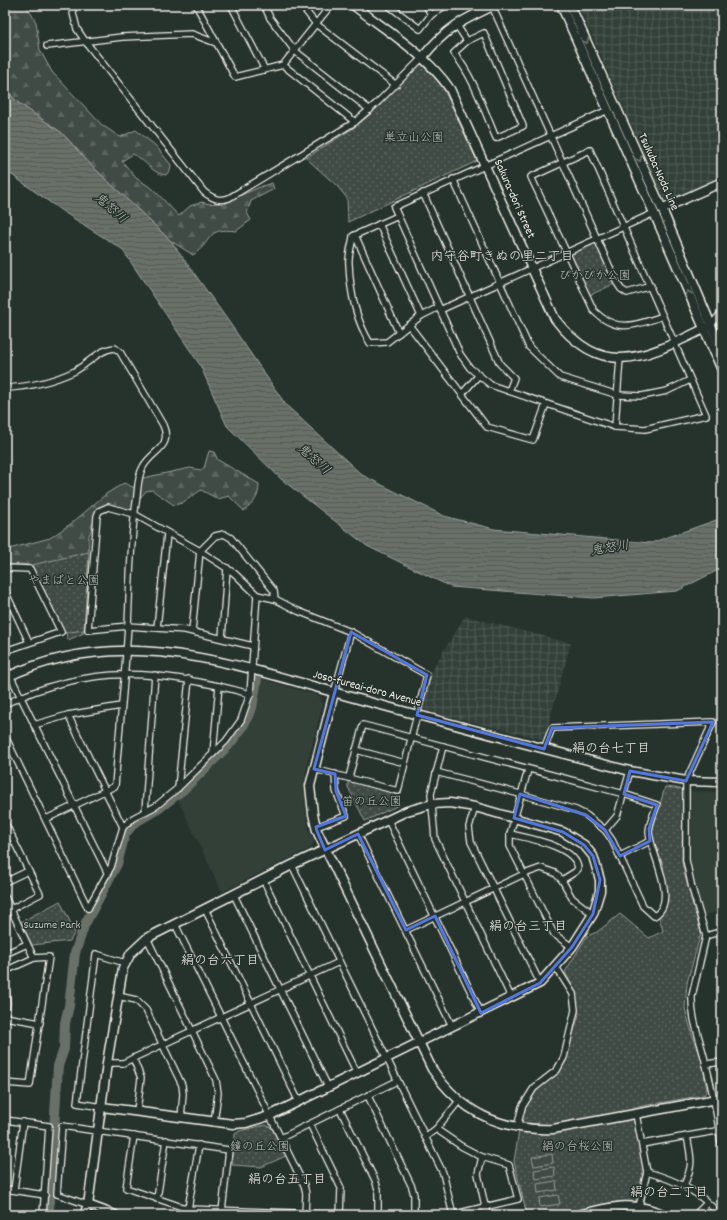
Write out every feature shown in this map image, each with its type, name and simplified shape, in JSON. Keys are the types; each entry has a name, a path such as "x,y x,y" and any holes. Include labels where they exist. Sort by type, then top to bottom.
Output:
{"street":[{"path":"71,5 77,29 85,41 204,192 223,200 229,198 355,122 396,85 422,58 437,39 456,24 494,6 596,239 621,289 627,293 651,286"},
{"path":"196,5 235,77 283,65 331,5"},
{"path":"231,5 265,70"},
{"path":"264,5 270,18 295,51 370,110"},
{"path":"301,5 316,24 396,85"},
{"name":"Sakura-dori Street","path":"353,5 422,58 438,72 450,89 555,319 571,337 588,349 607,356 620,358 643,356 708,327"},
{"path":"388,5 420,29 431,16 446,5"},
{"path":"426,5 431,16"},
{"name":"Tsukuba-Noda Line","path":"561,5 608,110 658,211"},
{"name":"Tsukuba-Noda Line","path":"570,5 708,327 722,351"},
{"path":"456,24 467,41"},
{"path":"484,33 523,126 496,138 470,79 463,65 454,53 467,41 484,33"},
{"path":"47,46 122,37 192,34 216,43"},
{"path":"283,65 355,122"},
{"path":"608,110 394,207 460,354 470,368 491,385 615,427 645,429 706,415 651,286 590,150 531,177 586,297 594,311 601,318 618,325 631,327 663,316"},
{"path":"453,179 529,347 560,377 618,395 642,396 667,391 690,380"},
{"path":"398,216 355,235 348,263 355,308 362,330 370,343 387,342 421,316 470,296 722,182"},
{"path":"423,193 500,364 514,378 509,391"},
{"path":"379,224 421,316"},
{"path":"355,235 399,333"},
{"path":"708,327 722,312"},
{"path":"708,327 722,321"},
{"path":"409,325 487,426 533,440 546,404"},
{"path":"708,327 722,370"},
{"path":"5,388 48,380 74,371 104,350 115,348 118,350 163,425 166,435 166,440 162,446 142,467 134,514 128,626 115,786 46,819"},
{"path":"615,427 620,358"},
{"path":"462,394 478,376"},
{"path":"253,646 192,631 128,626 88,630 97,516 99,511 108,507 134,514 227,568 257,595 275,599 298,611 351,632 427,675 398,791 314,769"},
{"path":"157,628 167,534"},
{"path":"192,631 200,551 215,536 224,534 231,538 274,591 275,599"},
{"path":"5,568 30,569 61,632 5,651"},
{"path":"222,638 227,568"},
{"path":"5,591 29,642"},
{"path":"5,736 88,908 108,874 123,827 133,818 156,806 178,788 226,741 241,720 250,694 257,595"},
{"path":"351,632 314,769 310,786 310,798 316,827 326,850 419,1043 432,1069 443,1086 475,1112 496,1122 517,1128 553,1129 722,1098"},
{"name":"Joso-fureai-doro Avenue","path":"8,677 28,668 65,658 126,650 183,654 252,669 416,715 630,771 686,781 722,782"},
{"path":"5,665 8,677 20,696 108,874"},
{"path":"5,704 20,696 47,686 84,678 123,673 189,679 250,694"},
{"path":"145,811 155,675"},
{"path":"178,788 189,679"},
{"path":"213,753 219,686"},
{"path":"34,725 68,715 121,706"},
{"path":"68,715 123,827"},
{"path":"544,749 552,728 712,722 686,781 686,860 692,888 706,936 692,996 693,1018 706,1064 721,1130 722,1149"},
{"path":"349,777 363,725 412,737 528,770 624,794 657,805 649,830 650,841 656,855 665,891 664,902 658,914 654,916 643,906 620,856 605,830 586,815 576,810 436,772"},
{"path":"443,746 431,794 435,839 511,998"},
{"path":"356,750 405,763"},
{"path":"528,770 520,794 510,834 510,846 554,934 572,947"},
{"path":"605,830 617,816 630,771"},
{"path":"316,827 346,816 336,791 335,774"},
{"path":"84,1215 88,1205 99,1131 102,1107 107,1062 125,963 131,953 147,938 264,881 292,865 406,811 432,804 450,803 475,807 563,832 584,845 593,856 600,880 600,891 593,914 572,947 556,967 540,983 269,1116 246,1123 214,1122 181,1118 138,1111 102,1107 77,1103 96,954 125,963"},
{"path":"475,807 469,827 469,835 540,983"},
{"path":"388,820 481,1013"},
{"path":"5,823 40,894 11,909"},
{"path":"358,834 452,1026"},
{"path":"510,834 554,846 569,855 577,863 578,869 562,880"},
{"path":"5,840 12,836"},
{"path":"620,856 650,841"},
{"path":"292,865 443,1173 452,1215 518,1199 509,1164 482,1157 461,1146 436,1129"},
{"path":"406,930 524,874 541,868 548,869 555,873 562,880 572,898 593,914"},
{"path":"5,882 28,871"},
{"path":"264,881 357,1073"},
{"path":"234,895 328,1087"},
{"path":"5,897 34,958"},
{"path":"205,909 298,1102"},
{"path":"176,924 269,1116 304,1184 306,1194 305,1214"},
{"path":"706,936 722,931"},
{"path":"147,938 218,1087 214,1122"},
{"path":"5,954 27,944"},
{"path":"5,971 34,958 49,957 30,1085 5,1083"},
{"path":"107,1062 123,1063 281,991 339,962"},
{"path":"517,1128 522,1107 534,1088 557,1070 564,1057 575,1010 573,994 556,967"},
{"path":"5,983 7,1003 5,1018 40,1023"},
{"path":"118,996 136,1000 141,1004 183,1089 181,1118"},
{"path":"133,1058 141,1078 138,1111"},
{"path":"706,1064 722,1062"},
{"path":"280,1138 397,1081"},
{"path":"368,1096 412,1187 414,1195 414,1215"},
{"path":"425,1137 436,1129 460,1101"},
{"path":"340,1108 375,1180 378,1189 378,1215"},
{"path":"636,1114 647,1172 637,1215"},
{"path":"5,1120 49,1126 45,1195 42,1215"},
{"path":"14,1190 23,1122"},
{"path":"310,1124 341,1188 340,1215"},
{"path":"115,1215 57,1194 62,1126 229,1150 222,1211"},
{"path":"642,1144 721,1130"},
{"path":"134,1136 126,1188 157,1200 188,1209 344,1215"},
{"path":"684,1185 690,1174 692,1163 687,1136"},
{"path":"157,1200 166,1140"},
{"path":"188,1209 199,1145"},
{"path":"482,1157 478,1174 487,1215"},
{"path":"647,1172 672,1179 684,1185 707,1203 719,1215"},
{"path":"5,1188 45,1195"},
{"path":"695,1215 707,1203"},
{"path":"578,1215 622,1206 639,1206 665,1215"}],"highlighted area":[{"path":"351,632 427,675 417,715 544,749 552,728 713,722 686,781 630,771 624,794 657,805 649,829 650,841 620,856 605,830 586,815 520,794 514,818 563,832 584,845 593,856 600,880 593,914 572,947 540,983 481,1013 435,916 406,930 358,834 325,850 317,831 316,827 346,816 336,791 335,774 314,769"}],"shaded area":[{"path":"578,5 722,5 722,176 665,202"},
{"path":"465,616 571,643 544,740 422,710 431,672"},
{"path":"262,679 320,696 323,704 307,764 305,787 306,813 309,831 314,841 311,848 222,892 177,798 233,747 253,714"},
{"path":"688,791 722,792 722,910 703,916 691,874 688,853"}],"green space":[{"path":"5,5 26,5 36,22 40,50 52,72 102,125 120,137 136,130 156,146 171,165 170,170 166,175 157,172 133,154 122,161 136,178 153,189 179,216 190,206 202,202 209,204 227,201 272,183 274,189 251,201 247,213 251,220 236,231 226,230 214,233 200,250 193,255 171,241 92,166 62,133 17,102 5,88"},
{"name":"巣立山公園","path":"422,63 442,85 477,161 348,222 347,198 337,186 306,158 352,129 372,113"},
{"name":"ぴかぴか公園","path":"595,242 614,284 588,296 569,254"},
{"path":"209,451 214,452 218,460 259,484 257,496 251,505 244,511 229,496 218,499 201,490 182,503 174,505 152,490 146,491 130,510 112,505 102,506 89,535 86,632 68,640 52,599 39,577 33,569 25,564 5,565 5,550 50,538 72,523 106,494 124,483 135,488 143,478 190,468 201,470 204,468"},
{"name":"やまばと公園","path":"89,552 84,630 63,633 32,565"},
{"name":"笛の丘公園","path":"348,780 395,794 399,805 365,821 348,787"},
{"name":"絹の台桜公園","path":"665,787 683,789 682,861 701,933 687,983 685,1008 692,1034 701,1058 707,1090 704,1095 632,1108 644,1172 637,1201 617,1202 558,1215 527,1215 514,1161 520,1125 526,1105 536,1090 566,1058 579,1014 575,992 565,972 587,936 597,932 620,914 649,938 663,931 659,917 668,901 663,865 652,837 652,832"},
{"name":"Suzume Park","path":"60,901 75,932 70,941 32,945 21,922"},
{"name":"鐘の丘公園","path":"266,1125 272,1128 286,1156 261,1167 232,1165 235,1134 239,1131"},
{"path":"552,1154 553,1163 534,1166 532,1157"},
{"path":"554,1167 555,1176 536,1179 534,1170"},
{"path":"556,1181 557,1190 538,1193 537,1184"},
{"path":"558,1195 560,1204 540,1207 539,1198"}],"water":[{"name":"鬼怒川","path":"5,88 17,102 62,133 92,166 171,241 286,405 362,475 444,516 494,529 651,543 722,518 722,568 677,591 594,598 451,587 367,546 281,479 227,426 200,365 122,249 62,211 5,170"}],"waterway":[{"path":"49,1210 58,1066 64,1049 65,1023 69,1006 75,953 84,926 117,864 125,834 134,823 158,809 184,789 229,745 242,728 252,708 257,679"}],"district":[{"name":"内守谷町きぬの里二丁目","path":"502,257"},
{"name":"絹の台七丁目","path":"611,749"},
{"name":"絹の台三丁目","path":"528,927"},
{"name":"絹の台六丁目","path":"220,961"},
{"name":"絹の台五丁目","path":"287,1180"},
{"name":"絹の台二丁目","path":"669,1193"}]}
